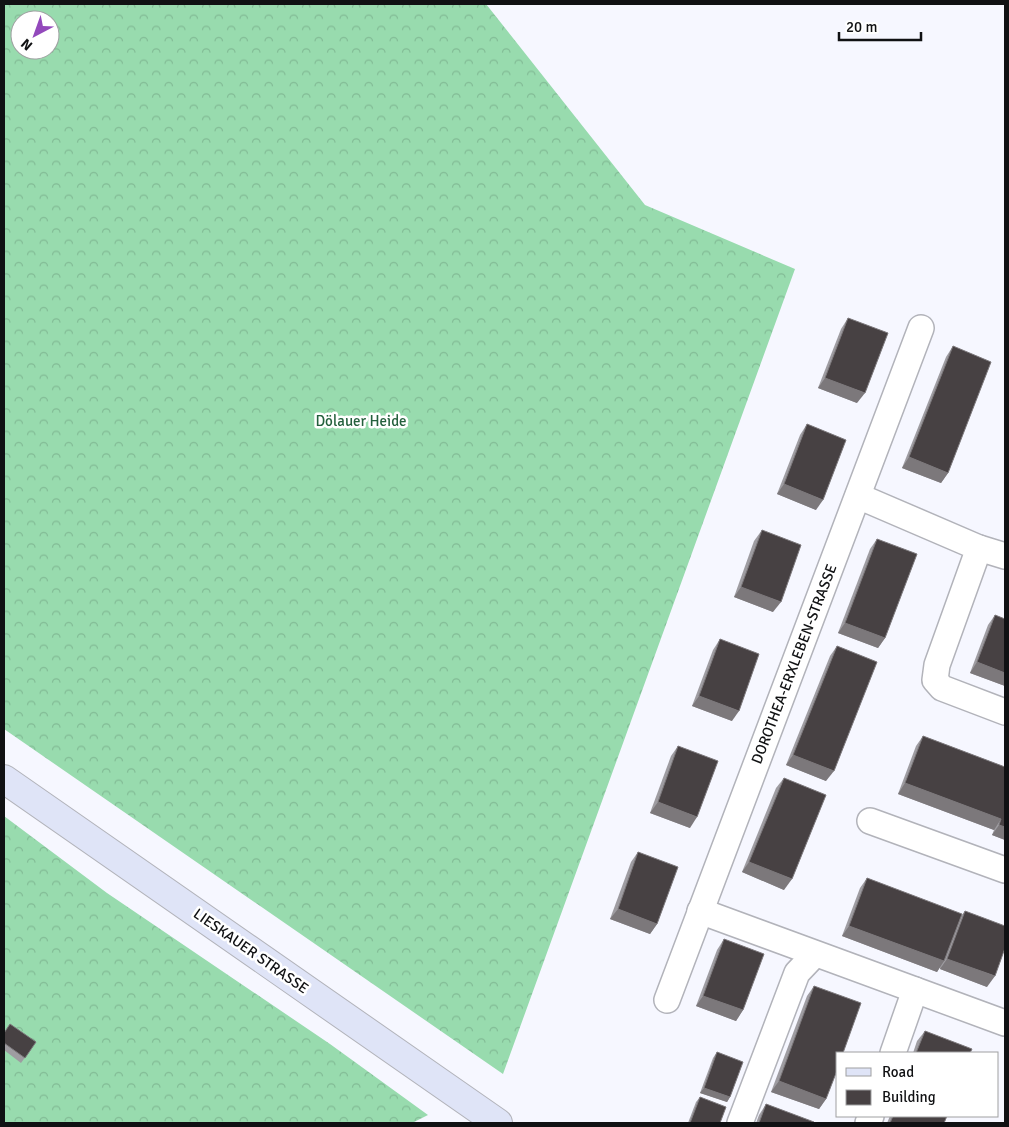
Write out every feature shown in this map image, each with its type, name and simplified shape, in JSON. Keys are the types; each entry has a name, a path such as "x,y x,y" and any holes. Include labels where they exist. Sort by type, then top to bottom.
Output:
{"street":[{"name":"DOROTHEA-ERXLEBEN-STRASSE","path":"667,1000 921,328"},
{"path":"858,496 979,548 1005,556"},
{"path":"979,548 937,666 936,680 942,688 1005,712"},
{"name":"LIESKAUER STRASSE","path":"4,779 498,1123"},
{"path":"870,821 1005,870"},
{"path":"700,912 1005,1023"},
{"path":"740,1123 797,974 815,954"},
{"path":"893,1052 916,990"}],"green space":[{"name":"Dölauer Heide","path":"4,4 486,4 645,205 795,269 503,1074 4,729"},
{"path":"4,816 107,893 330,1044 428,1115 412,1123 4,1123"}],"building":[{"path":"848,318 888,333 865,393 825,378"},
{"path":"953,346 991,362 948,473 909,457"},
{"path":"807,424 846,440 823,500 784,484"},
{"path":"762,530 801,545 781,602 741,587"},
{"path":"877,539 917,554 885,638 845,623"},
{"path":"995,615 1005,619 1005,673 977,662"},
{"path":"720,639 759,654 739,711 699,696"},
{"path":"837,646 877,662 834,771 793,755"},
{"path":"923,736 1005,767 1005,827 999,825 1001,819 905,783"},
{"path":"678,746 718,761 697,817 658,802"},
{"path":"784,778 826,795 792,879 749,862"},
{"path":"638,852 678,867 657,924 618,909"},
{"path":"867,878 962,914 944,961 849,926"},
{"path":"965,911 1005,926 1005,948 995,976 947,959"},
{"path":"724,939 764,954 743,1010 703,996"},
{"path":"814,986 861,1003 843,1052 836,1052 836,1073 826,1099 779,1081"},
{"path":"10,1024 36,1042 25,1058 4,1043 4,1033"},
{"path":"925,1031 972,1049 970,1052 916,1052"},
{"path":"717,1052 743,1062 730,1097 704,1088"},
{"path":"700,1097 726,1107 720,1123 690,1123"},
{"path":"766,1104 814,1122 759,1123"},
{"path":"893,1117 947,1117 944,1123 890,1123"}]}
